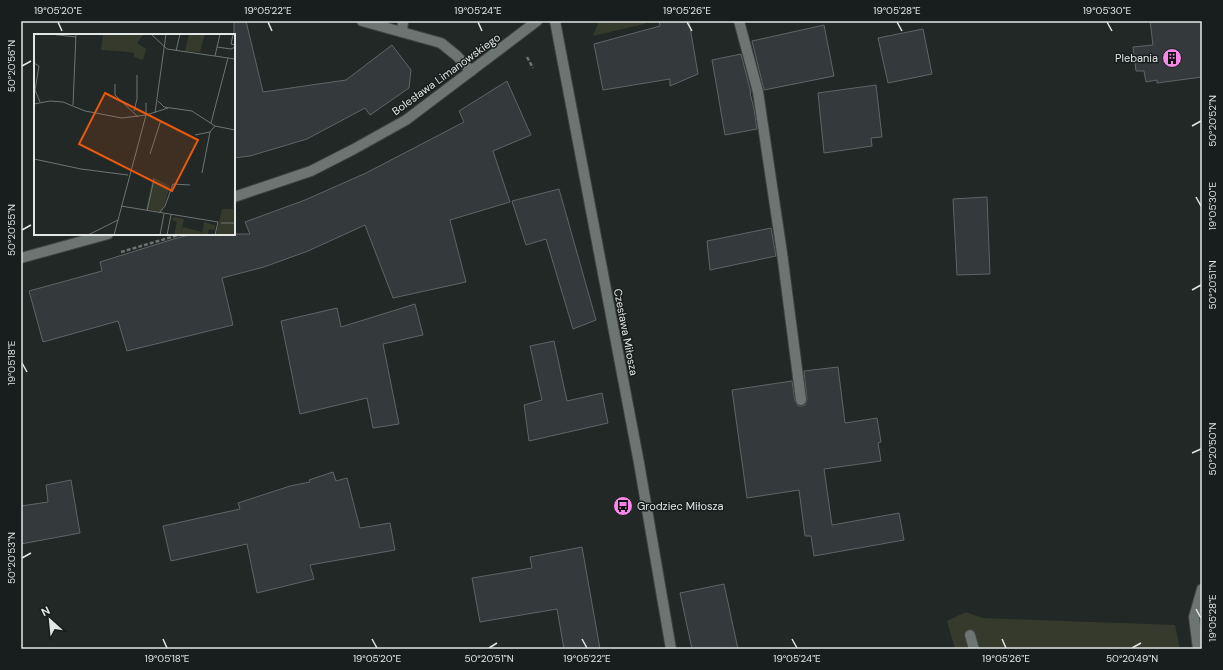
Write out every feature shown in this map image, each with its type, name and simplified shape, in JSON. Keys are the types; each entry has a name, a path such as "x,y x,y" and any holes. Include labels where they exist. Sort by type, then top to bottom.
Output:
{"street":[{"path":"362,21 440,43 457,56 471,71"},
{"path":"402,32 403,21"},
{"name":"Bolesława Limanowskiego","path":"235,197 311,171 354,150 406,120 537,21"},
{"name":"Czesława Miłosza","path":"555,21 638,457 670,649"},
{"path":"739,21 758,92 782,253 801,400"},
{"path":"21,258 104,235"},
{"path":"1198,649 1194,617 1202,589"},
{"path":"970,635 974,649"}],"green space":[{"path":"599,21 648,21 644,24 593,36"},
{"path":"966,612 982,618 1175,625 1180,649 955,649 947,621"}],"building":[{"path":"234,21 246,21 263,92 346,80 392,45 411,70 409,88 370,115 365,108 307,139 250,156 235,158"},
{"path":"659,21 689,21 698,74 670,86 670,79 603,90 594,44 660,26"},
{"name":"Plebania","path":"1150,21 1202,21 1202,77 1157,83 1157,80 1146,82 1144,71 1136,71 1133,47 1153,45"},
{"path":"824,25 834,76 764,90 752,41"},
{"path":"923,29 932,74 888,83 878,38"},
{"path":"741,54 751,93 757,129 725,135 712,60"},
{"path":"507,81 531,135 493,151 510,202 450,220 466,282 393,298 365,225 308,251 264,267 222,278 233,325 127,351 118,321 43,342 29,291 102,271 100,262 177,238 189,235 250,234 245,222 305,200 366,173 464,122 459,111"},
{"path":"876,85 882,137 871,138 872,146 824,153 818,93"},
{"path":"559,189 596,320 573,329 546,239 526,245 512,201"},
{"path":"987,197 990,274 957,275 953,199"},
{"path":"771,228 776,256 710,270 707,241"},
{"path":"415,304 423,335 383,344 399,424 373,428 367,398 300,414 281,321 337,308 341,327"},
{"path":"554,341 567,401 602,393 608,423 529,441 524,405 542,400 530,346"},
{"path":"838,367 845,423 877,418 881,442 878,443 881,461 824,469 832,525 899,513 904,540 814,556 811,536 805,536 799,490 747,498 732,390 792,381 795,401 798,406 802,406 805,405 807,400 804,371"},
{"path":"333,472 336,481 347,478 360,528 390,523 395,550 310,565 314,579 257,593 247,544 171,561 163,526 240,509 238,503 290,486 310,482 309,480"},
{"path":"71,480 80,533 21,544 21,506 48,502 46,485"},
{"path":"582,547 600,649 564,649 557,609 480,622 472,578 532,568 530,557"},
{"path":"724,584 738,649 692,649 680,593"}],"place":[{"name":"Plebania","path":"1172,58"},
{"name":"Grodziec Miłosza","path":"623,506"}]}
